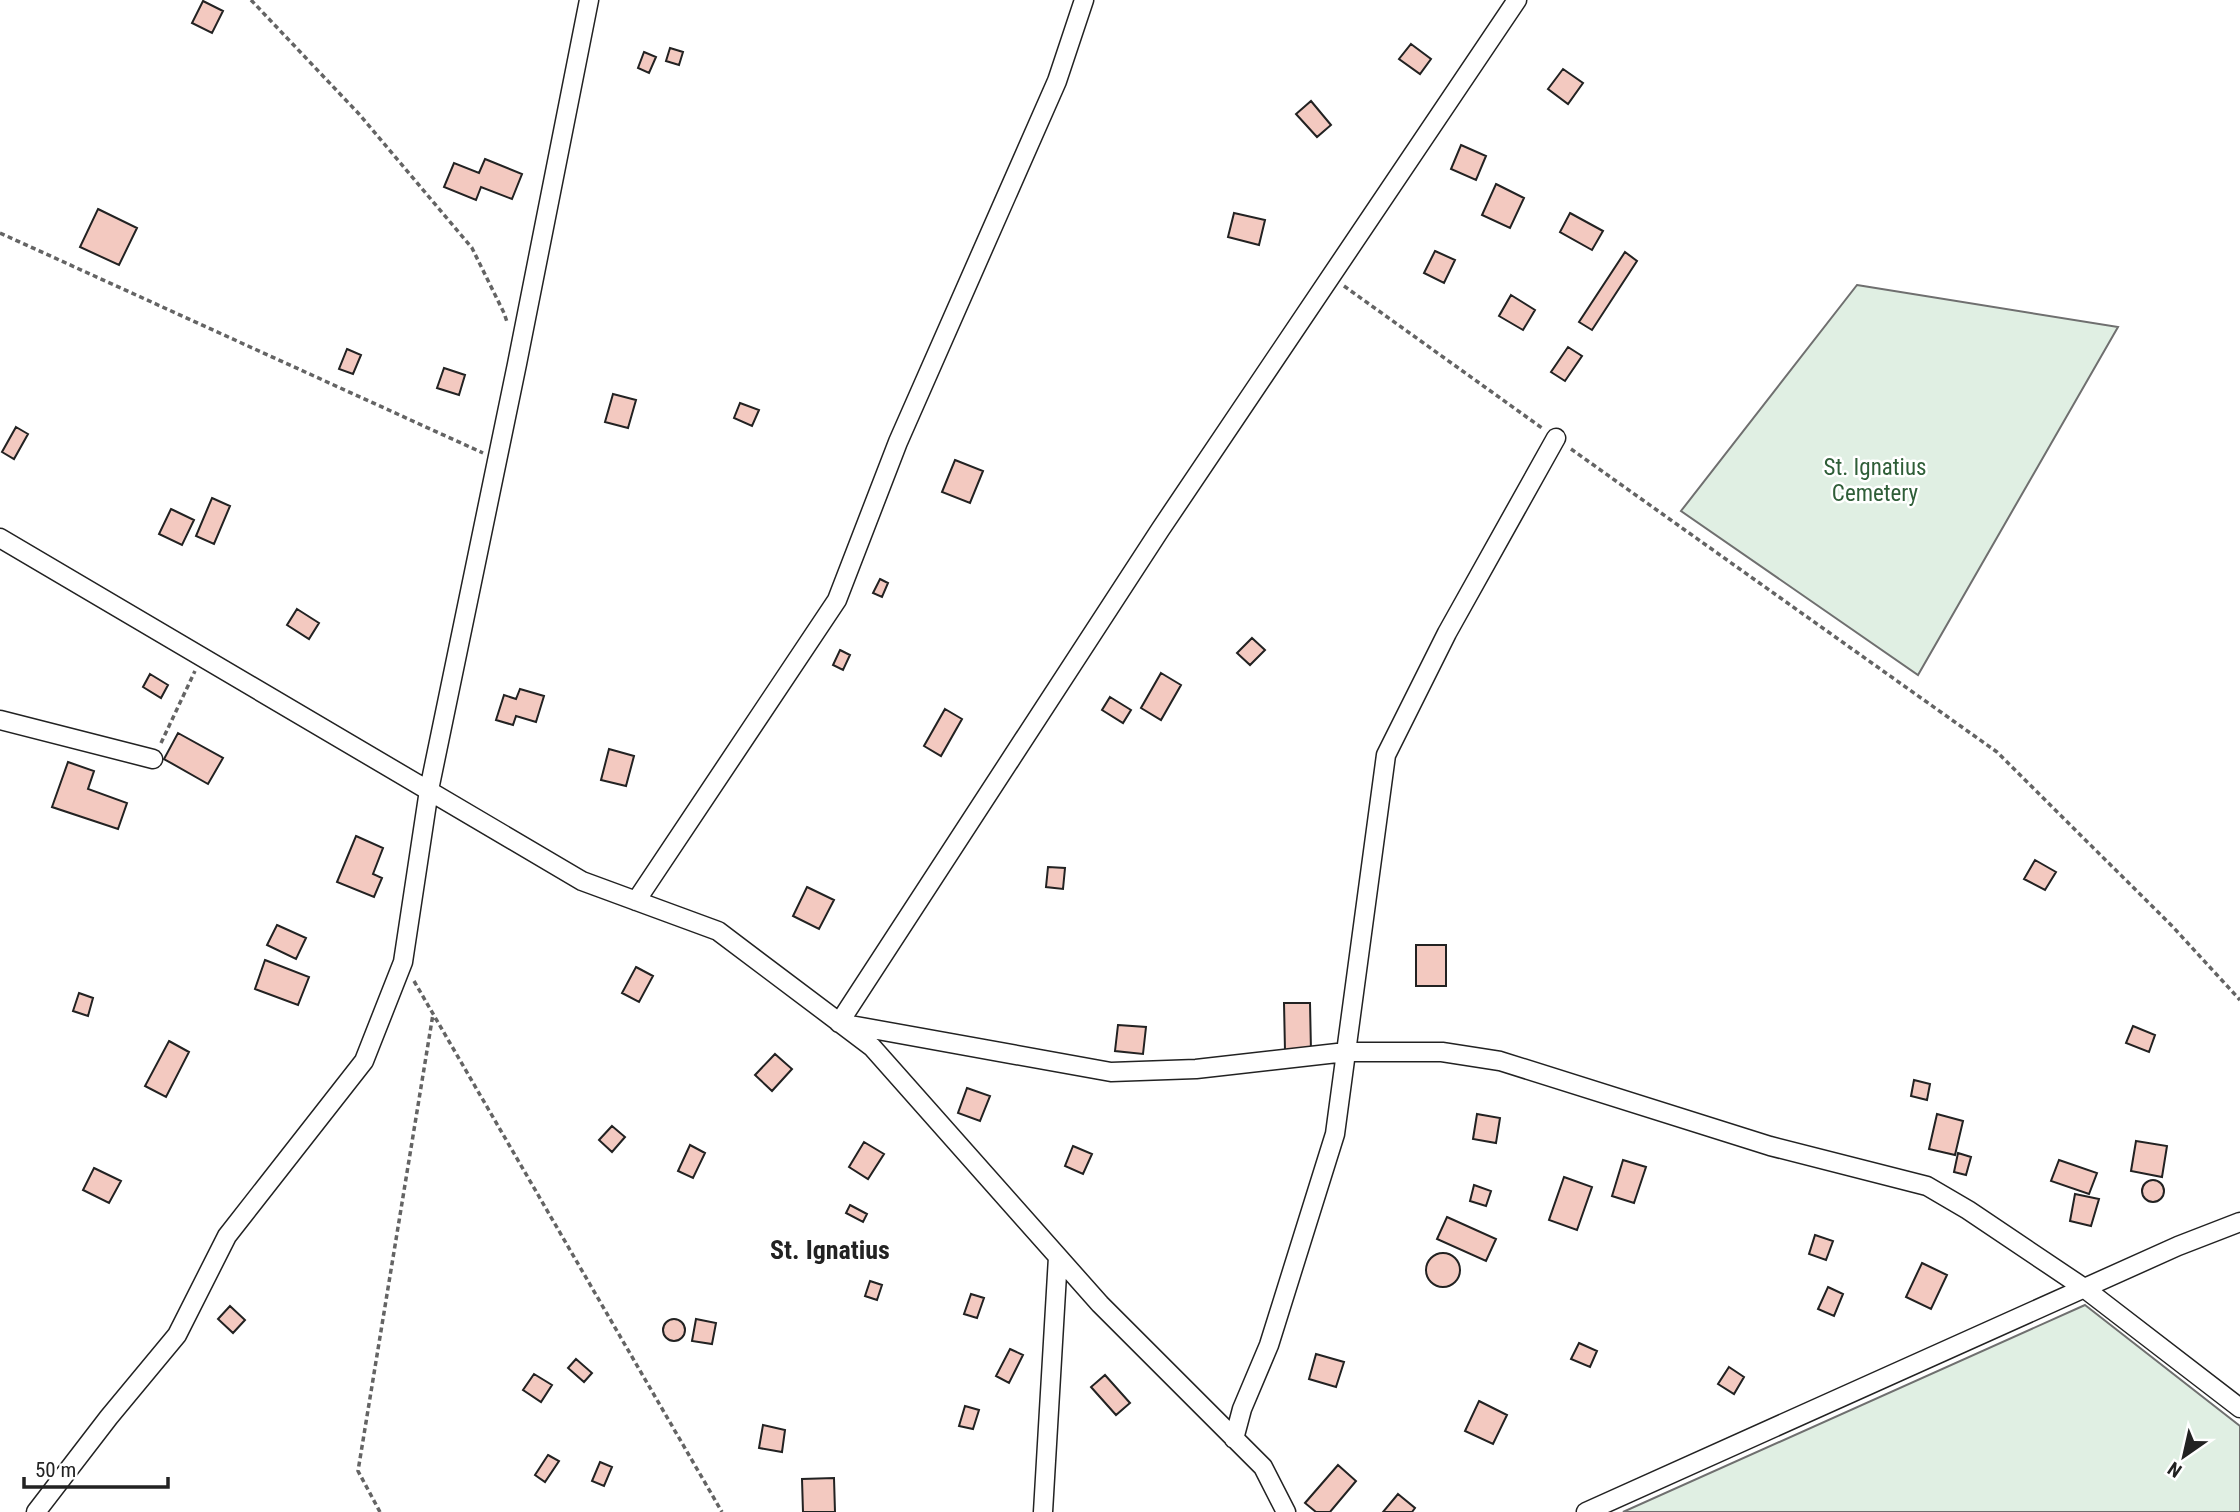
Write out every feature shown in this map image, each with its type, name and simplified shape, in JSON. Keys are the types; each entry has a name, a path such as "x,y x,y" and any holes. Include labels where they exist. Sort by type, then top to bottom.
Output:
{"street":[{"path":"36,1512 177,1335 227,1236 364,1060 403,962 429,790 589,0"},
{"path":"636,901 836,600 898,442 1058,80 1084,0"},
{"path":"839,1023 1160,530 1517,0"},
{"path":"1234,1438 1242,1409 1269,1345 1335,1134 1386,755 1447,633 1556,438"},
{"path":"0,538 582,881 718,931 872,1047 1100,1304 1263,1467 1286,1512"},
{"path":"0,720 153,759"},
{"path":"839,1023 1111,1072 1196,1069 1346,1052 1442,1052 1500,1061 1770,1146 1927,1186 1968,1210 2084,1288 2240,1408"},
{"path":"1586,1512 2178,1246 2240,1222"},
{"path":"1043,1512 1058,1257"}],"path":[{"path":"251,0 359,114 472,247 505,313 508,326"},
{"path":"0,233 497,460"},
{"path":"1331,276 1997,752 2173,927 2240,1000"},
{"path":"153,759 202,656"},
{"path":"403,962 722,1512"},
{"path":"380,1512 358,1471 433,1014"}],"green space":[{"name":"St. Ignatius Cemetery","path":"1857,285 2118,327 1918,675 1681,511"},
{"path":"2085,1305 2240,1426 2240,1512 1623,1512"}],"building":[{"path":"203,1 223,11 212,33 192,23"},
{"path":"1411,44 1431,59 1420,74 1399,59"},
{"path":"670,48 683,52 679,65 666,61"},
{"path":"644,52 656,57 649,73 638,68"},
{"path":"1563,69 1583,83 1568,104 1548,89"},
{"path":"1311,101 1331,125 1317,137 1296,114"},
{"path":"1461,145 1486,156 1476,180 1451,169"},
{"path":"485,159 522,174 512,199 481,187 476,200 444,187 454,163 479,173"},
{"path":"1496,184 1524,198 1510,228 1482,215"},
{"path":"98,209 137,228 119,265 80,247"},
{"path":"1234,213 1265,220 1259,245 1228,237"},
{"path":"1570,213 1603,231 1592,250 1560,232"},
{"path":"1435,251 1455,260 1444,283 1424,273"},
{"path":"1625,252 1637,261 1592,330 1579,322"},
{"path":"1511,295 1535,310 1523,330 1499,316"},
{"path":"1568,347 1582,356 1565,381 1551,372"},
{"path":"347,349 361,355 353,374 339,369"},
{"path":"444,368 465,375 459,395 437,388"},
{"path":"613,394 636,400 628,428 605,422"},
{"path":"740,403 759,410 752,426 734,418"},
{"path":"16,427 28,434 14,459 2,452"},
{"path":"955,460 983,471 970,503 942,492"},
{"path":"212,498 230,506 214,544 196,536"},
{"path":"171,509 194,520 182,545 159,534"},
{"path":"880,579 888,583 882,597 873,593"},
{"path":"297,609 319,623 309,639 287,625"},
{"path":"1252,638 1265,650 1250,665 1237,653"},
{"path":"840,650 850,655 843,670 833,665"},
{"path":"1161,673 1181,685 1161,720 1141,708"},
{"path":"150,674 168,685 161,698 143,687"},
{"path":"520,689 544,696 536,722 516,716 513,725 496,720 504,695 516,699"},
{"path":"1110,697 1131,710 1123,723 1102,710"},
{"path":"945,709 962,719 941,756 924,746"},
{"path":"178,733 223,758 208,784 164,759"},
{"path":"609,749 634,756 626,786 601,780"},
{"path":"68,762 94,771 88,789 127,803 118,829 52,807"},
{"path":"356,836 383,848 373,874 382,878 374,897 337,882"},
{"path":"2035,860 2056,872 2045,890 2024,879"},
{"path":"1048,867 1065,868 1063,889 1046,887"},
{"path":"807,887 834,900 819,929 793,916"},
{"path":"277,925 306,938 296,959 267,945"},
{"path":"1416,945 1446,945 1446,986 1416,986"},
{"path":"265,960 309,977 298,1005 255,989"},
{"path":"636,967 653,976 639,1002 622,993"},
{"path":"79,993 93,998 88,1016 73,1011"},
{"path":"1284,1003 1310,1003 1311,1051 1285,1051"},
{"path":"1118,1025 1146,1027 1143,1054 1115,1051"},
{"path":"2133,1026 2155,1035 2149,1052 2126,1043"},
{"path":"169,1041 189,1052 166,1097 145,1086"},
{"path":"775,1054 792,1069 772,1091 755,1075"},
{"path":"1914,1080 1930,1084 1927,1100 1911,1096"},
{"path":"967,1088 990,1096 980,1121 958,1113"},
{"path":"1477,1114 1500,1118 1496,1143 1473,1139"},
{"path":"1937,1114 1963,1121 1955,1155 1929,1149"},
{"path":"612,1126 625,1137 612,1152 599,1140"},
{"path":"2136,1141 2167,1146 2162,1177 2131,1171"},
{"path":"864,1142 884,1154 868,1179 849,1167"},
{"path":"690,1145 705,1153 693,1178 678,1171"},
{"path":"1073,1146 1092,1154 1083,1174 1065,1166"},
{"path":"1958,1153 1971,1157 1966,1175 1954,1172"},
{"path":"1623,1160 1646,1167 1634,1203 1612,1196"},
{"path":"2059,1160 2097,1173 2089,1194 2051,1181"},
{"path":"94,1168 121,1181 109,1203 83,1190"},
{"path":"1564,1177 1592,1187 1577,1230 1549,1220"},
{"path":"2153,1180 2161,1183 2164,1191 2161,1199 2153,1202 2145,1199 2142,1191 2145,1183"},
{"path":"1474,1185 1491,1191 1486,1206 1470,1201"},
{"path":"2075,1194 2099,1199 2091,1226 2070,1221"},
{"path":"850,1205 867,1214 863,1222 846,1213"},
{"path":"1447,1217 1496,1239 1486,1261 1437,1239"},
{"path":"1815,1235 1833,1241 1826,1260 1809,1254"},
{"path":"1443,1253 1455,1258 1460,1270 1455,1282 1443,1287 1431,1282 1426,1270 1431,1258"},
{"path":"1922,1263 1947,1275 1931,1309 1906,1297"},
{"path":"870,1281 882,1285 877,1300 865,1296"},
{"path":"1828,1287 1843,1294 1834,1316 1818,1309"},
{"path":"971,1294 984,1298 977,1318 964,1314"},
{"path":"230,1306 245,1320 233,1333 218,1319"},
{"path":"670,1319 678,1319 685,1326 685,1334 678,1341 670,1341 663,1334 663,1326"},
{"path":"696,1319 716,1323 712,1344 692,1341"},
{"path":"1579,1343 1597,1351 1590,1367 1571,1359"},
{"path":"1010,1349 1023,1355 1009,1383 996,1376"},
{"path":"1316,1354 1344,1362 1336,1387 1309,1379"},
{"path":"576,1359 592,1373 584,1382 568,1368"},
{"path":"1729,1367 1744,1377 1734,1394 1718,1384"},
{"path":"534,1374 552,1385 541,1402 523,1390"},
{"path":"1105,1375 1130,1403 1116,1415 1091,1387"},
{"path":"1479,1401 1507,1415 1493,1444 1465,1431"},
{"path":"965,1406 979,1410 973,1429 959,1426"},
{"path":"763,1425 785,1430 782,1452 759,1448"},
{"path":"548,1455 559,1461 545,1482 535,1475"},
{"path":"600,1462 612,1467 604,1486 592,1481"},
{"path":"1338,1465 1356,1481 1330,1512 1316,1512 1305,1503"},
{"path":"834,1478 835,1512 803,1512 802,1479"},
{"path":"1398,1494 1415,1508 1412,1512 1383,1512"}],"district":[{"name":"St. Ignatius","path":"830,1250"}]}
